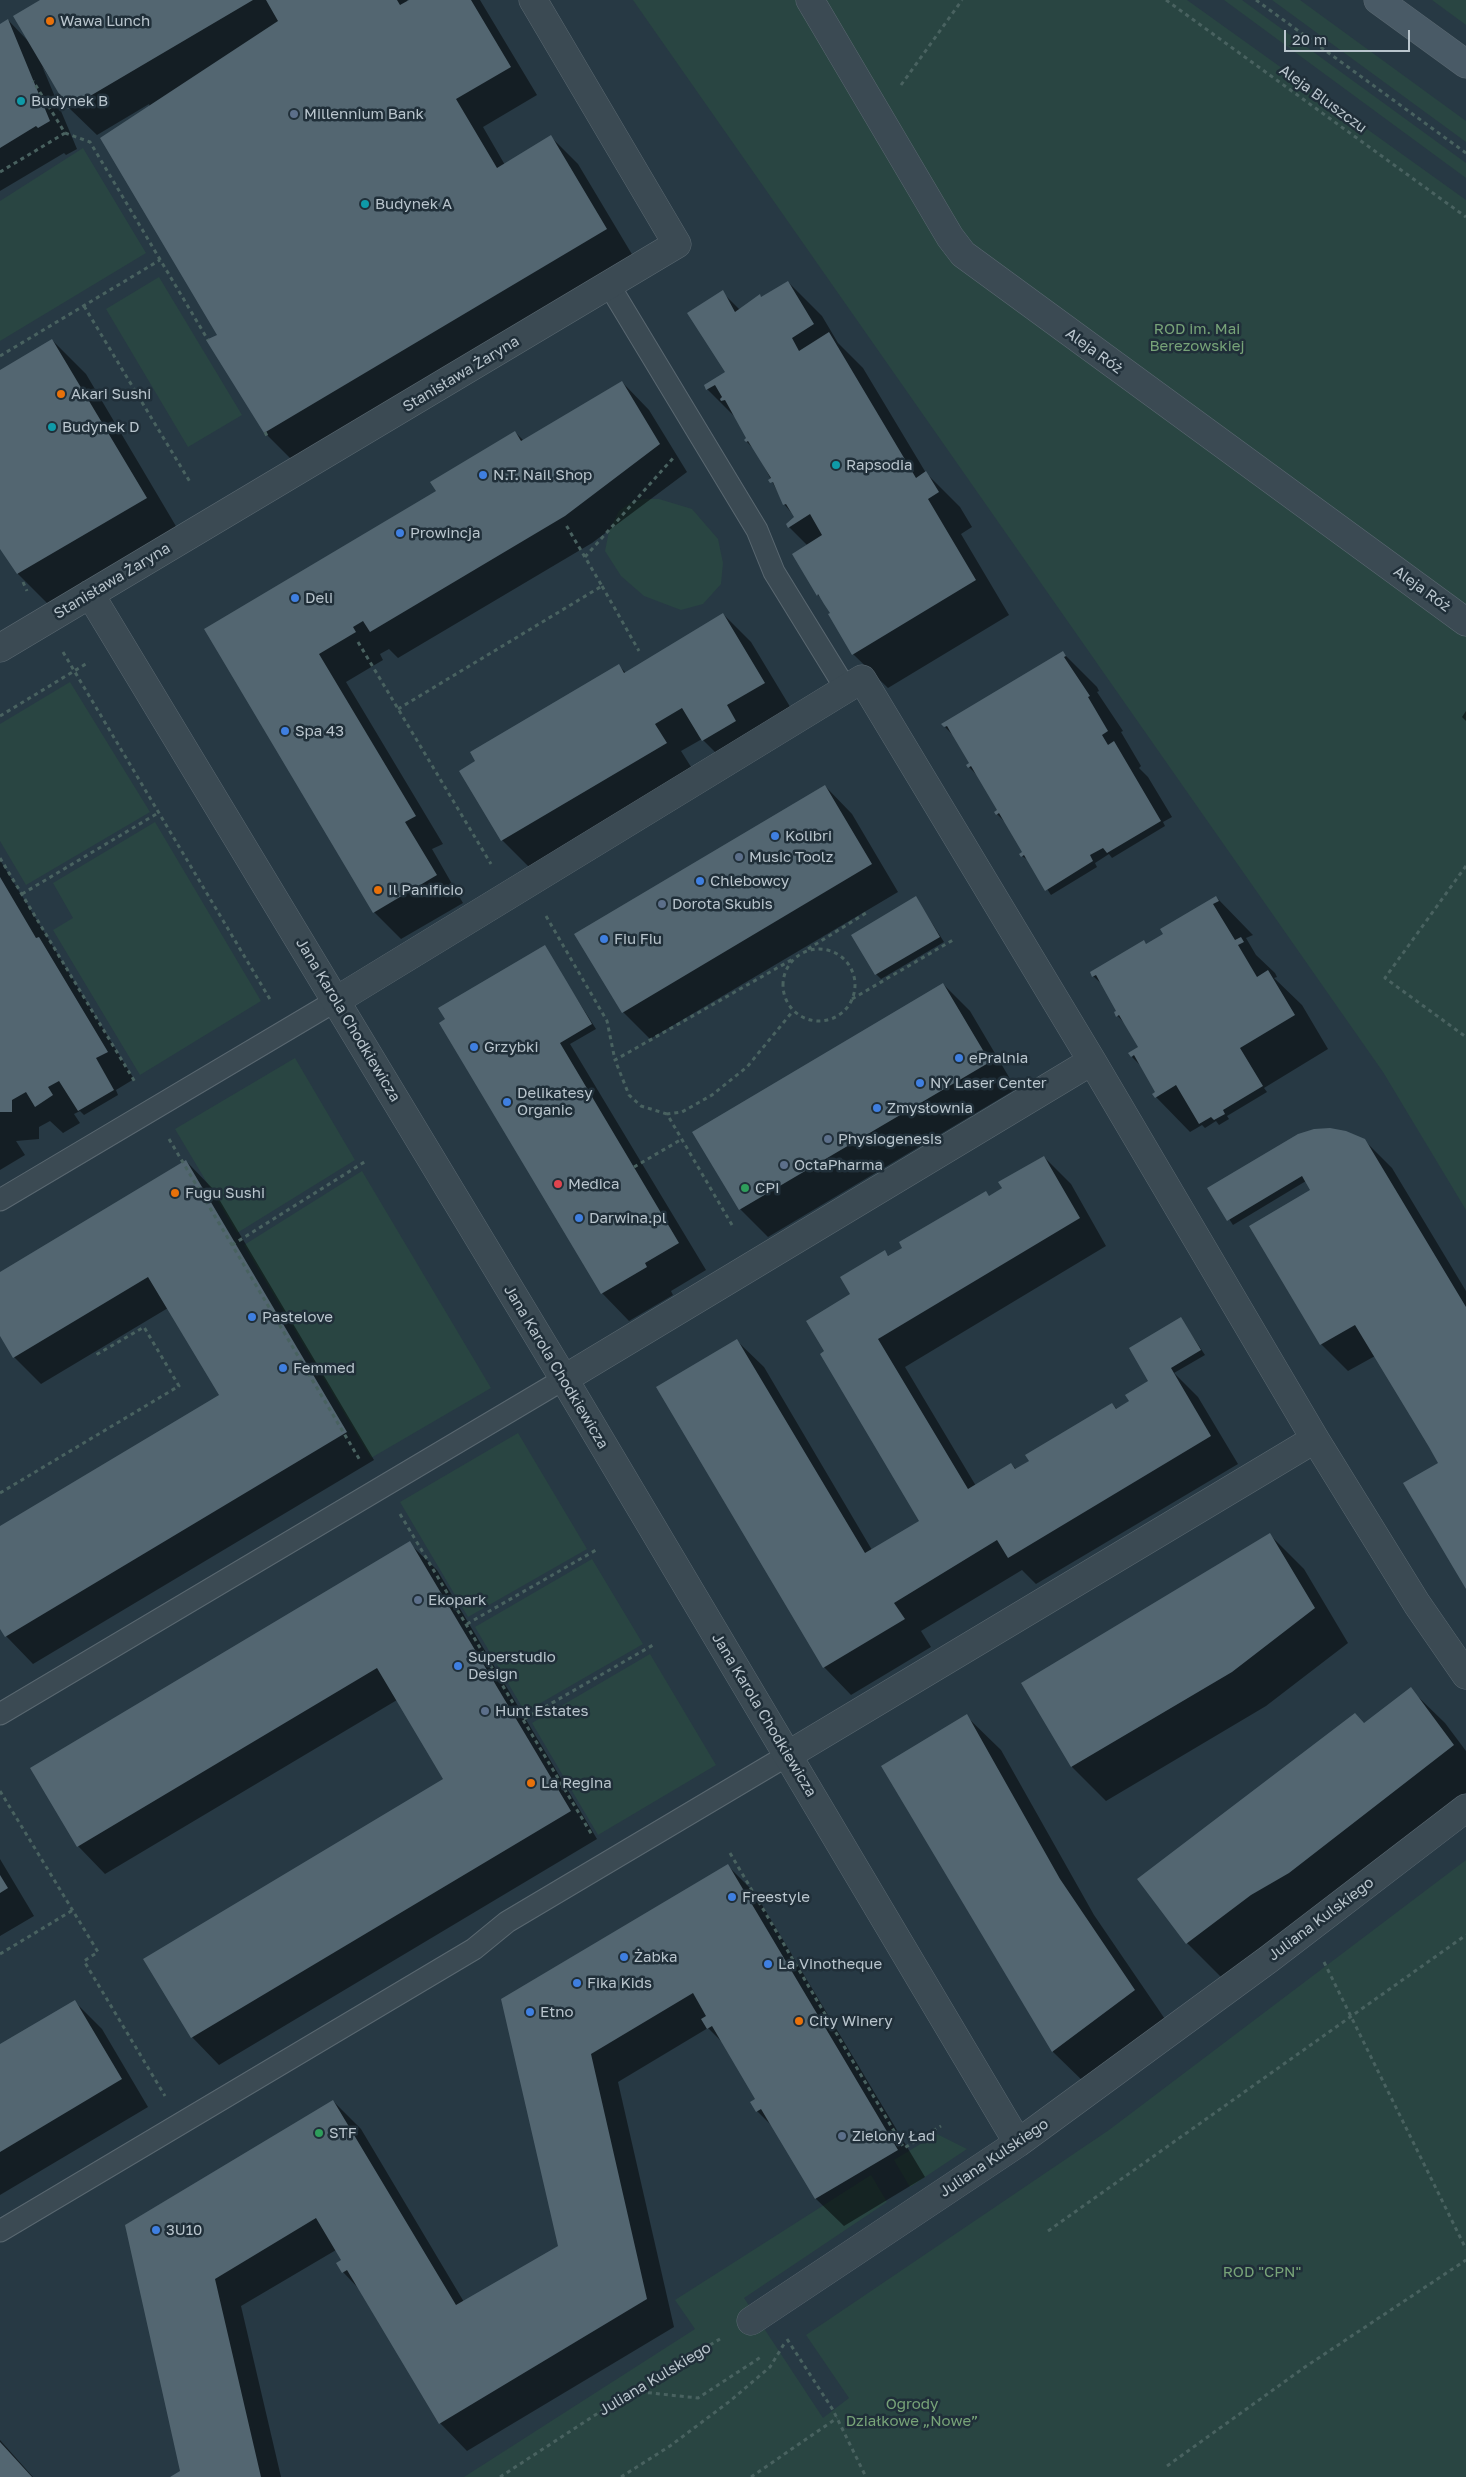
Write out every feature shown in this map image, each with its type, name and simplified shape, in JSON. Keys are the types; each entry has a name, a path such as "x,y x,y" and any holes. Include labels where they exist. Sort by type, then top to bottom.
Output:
{"main road":[{"path":"1378,0 1466,64"}],"street":[{"name":"Stanisława Żaryna","path":"0,648 677,244 533,0"},
{"name":"Aleja Róż","path":"810,0 950,237 963,254 1466,622"},
{"name":"Jana Karola Chodkiewicza","path":"90,594 337,1000 1018,2143"},
{"path":"337,1000 862,679 1315,1439 1417,1604 1466,1675"},
{"path":"564,1379 1092,1062"},
{"path":"788,1756 1315,1439"},
{"name":"Juliana Kulskiego","path":"760,2315 1018,2143 1269,1959 1466,1808"}],"lane":[{"path":"609,285 757,530 774,572 846,689"},
{"path":"0,1200 337,1000"},
{"path":"0,1714 564,1379"},
{"path":"0,2232 474,1949 507,1922 788,1756"}],"path":[{"path":"878,116 962,0"},
{"name":"Aleja Bluszczu","path":"1166,0 1466,217"},
{"path":"1256,0 1466,153"},
{"path":"33,81 65,133 90,142 208,340"},
{"path":"0,172 65,133"},
{"path":"0,356 160,260"},
{"path":"84,306 190,482"},
{"path":"584,557 674,457"},
{"path":"566,525 639,650"},
{"path":"22,582 271,1002"},
{"path":"398,709 602,586"},
{"path":"358,642 492,865"},
{"path":"0,716 95,659"},
{"path":"22,894 158,813"},
{"path":"0,858 135,1083"},
{"path":"1466,866 1385,978 1466,1037"},
{"path":"615,1060 793,959 866,913"},
{"path":"545,915 607,1021 615,1060 629,1095 641,1106 667,1114 682,1112 712,1095 747,1067 794,1011"},
{"path":"852,999 952,940"},
{"path":"793,959 785,971 782,985 785,999 794,1011 805,1018 818,1021 840,1015 852,999 855,989 854,974 846,961 834,952 820,948 805,951"},
{"path":"667,1114 732,1225"},
{"path":"168,1138 366,1469"},
{"path":"634,1168 682,1139"},
{"path":"232,1244 366,1161"},
{"path":"0,1493 179,1386 144,1327 94,1356"},
{"path":"397,1509 596,1842"},
{"path":"467,1624 596,1550"},
{"path":"524,1719 653,1645"},
{"path":"0,1791 98,1952 84,1961 167,2098"},
{"path":"730,1853 904,2148 941,2126"},
{"path":"0,1954 73,1910"},
{"path":"1048,2230 1466,1935"},
{"path":"1326,1967 1466,2248"},
{"path":"1167,2466 1305,2367 1466,2260"},
{"path":"760,2315 787,2340 837,2418 866,2477"},
{"name":"Juliana Kulskiego","path":"500,2477 632,2391 760,2315"},
{"path":"779,2345 787,2340"},
{"path":"621,2477 670,2446 730,2401 770,2367 787,2340"},
{"path":"632,2391 698,2398 763,2356"},
{"path":"752,2477 837,2418"}],"green space":[{"name":"ROD im. Mai Berezowskiej","path":"633,0 1187,0 1466,200 1466,1210 1383,1072"},
{"path":"1224,0 1242,0 1466,163 1466,178"},
{"path":"1272,0 1300,0 1466,121 1466,142"},
{"path":"1432,0 1466,0 1466,25"},
{"path":"83,148 146,253 0,341 0,201"},
{"path":"159,277 242,415 188,447 106,309"},
{"path":"659,499 692,509 718,539 723,563 721,584 703,604 681,610 644,596 621,576 605,551 609,531 619,511 633,501"},
{"path":"70,682 150,812 26,885 0,841 0,724"},
{"path":"155,822 261,1001 140,1075 53,930 73,918 53,883"},
{"path":"295,1058 355,1160 237,1233 175,1129"},
{"path":"362,1171 491,1388 371,1458 244,1245"},
{"path":"518,1433 587,1549 468,1617 400,1502"},
{"path":"592,1559 643,1644 525,1712 475,1627"},
{"path":"650,1654 716,1765 598,1835 532,1723"},
{"name":"ROD \"CPN\"","path":"1466,1860 1466,2477 464,2477 695,2329 675,2300 871,2175 887,2202 744,2298 823,2418 849,2398 806,2335 1109,2130"},
{"path":"937,2134 967,2149 910,2187 894,2160"}],"building":[{"path":"40,0 253,0 68,109 13,16"},
{"name":"Budynek A","path":"266,0 397,0 400,5 409,0 471,0 511,67 456,99 497,168 551,135 607,229 264,433 206,340 217,335 100,138 278,21"},
{"name":"Budynek B","path":"8,19 50,121 38,128 36,126 0,148 0,24"},
{"name":"Rapsodia","path":"788,281 814,324 792,338 799,351 829,332 916,478 926,471 939,492 928,499 976,580 852,655 828,614 830,613 818,594 817,596 792,554 822,535 810,514 788,528 786,524 794,517 786,504 783,505 773,482 770,483 768,480 771,478 748,441 744,440 746,438 725,400 721,401 722,397 715,385 706,390 704,385 725,372 687,313 723,290 735,312 760,294 761,297"},
{"name":"Budynek D","path":"52,339 147,498 17,574 0,549 0,370"},
{"path":"622,381 660,444 565,516 370,632 363,621 353,627 356,632 319,654 416,816 405,822 437,875 373,913 204,629 436,491 430,482 515,431 521,441"},
{"path":"723,613 765,683 727,705 736,721 702,741 682,708 655,724 667,743 501,841 459,771 475,761 470,752 619,664 624,673"},
{"path":"1063,651 1066,656 1064,657 1090,696 1088,697 1108,731 1102,735 1108,745 1114,741 1161,821 1107,853 1103,848 1090,855 1093,861 1045,891 1024,855 1021,857 1019,854 1022,852 999,813 996,815 994,812 997,810 971,766 968,768 966,765 969,763 947,726 944,727 941,724"},
{"path":"825,785 872,864 622,1013 574,934"},
{"path":"0,877 36,938 39,937 108,1052 96,1058 114,1090 78,1111 59,1081 48,1087 53,1095 35,1107 26,1092 12,1100 12,1112 0,1112"},
{"path":"916,896 940,937 875,975 851,935"},
{"path":"1216,896 1219,901 1213,904 1235,940 1241,937 1244,942 1238,945 1257,977 1268,970 1295,1015 1240,1048 1263,1086 1223,1110 1225,1114 1214,1120 1211,1117 1199,1124 1176,1085 1155,1098 1152,1094 1155,1092 1134,1055 1131,1057 1128,1053 1138,1047 1119,1015 1116,1017 1114,1012 1116,1011 1096,975 1092,977 1090,972 1144,940 1146,944 1163,934 1160,929"},
{"path":"545,945 592,1024 560,1043 679,1243 645,1263 647,1267 601,1294 439,1023 445,1019 438,1008"},
{"path":"943,983 990,1062 739,1210 692,1132"},
{"path":"1330,1128 1346,1131 1365,1139 1466,1307 1466,1589 1403,1483 1438,1463 1429,1447 1355,1325 1320,1345 1249,1226 1310,1190 1302,1176 1227,1221 1207,1188 1298,1134 1314,1129"},
{"path":"1044,1156 1080,1218 878,1339 968,1489 1011,1463 1015,1469 1029,1461 1025,1455 1112,1403 1116,1409 1129,1401 1125,1395 1148,1381 1129,1348 1181,1317 1201,1350 1171,1368 1211,1436 1008,1558 997,1540 894,1603 905,1619 823,1668 656,1387 737,1339 865,1553 919,1521 820,1354 824,1351 806,1321 850,1294 840,1277 885,1250 888,1256 902,1248 899,1242 986,1191 989,1196 1002,1188 998,1182"},
{"path":"186,1160 347,1432 5,1637 0,1629 0,1526 219,1395 148,1277 13,1358 0,1336 0,1272"},
{"path":"1270,1533 1315,1608 1232,1672 1071,1767 1021,1683"},
{"path":"410,1541 571,1811 191,2038 143,1959 443,1779 377,1668 77,1847 30,1768"},
{"path":"1411,1687 1454,1745 1289,1873 1251,1895 1186,1944 1137,1879 1355,1713 1364,1723"},
{"path":"967,1714 1060,1879 1135,1990 1052,2052 881,1766"},
{"path":"728,1864 898,2150 815,2199 761,2109 756,2112 750,2102 755,2099 712,2026 707,2029 701,2019 706,2016 693,1993 591,2054 647,2299 439,2424 347,2270 342,2273 336,2263 341,2260 316,2218 215,2279 261,2477 170,2477 180,2471 125,2225 333,2100 456,2305 558,2246 501,1999"},
{"path":"0,1875 8,1888 0,1893"},
{"path":"75,2000 122,2079 0,2152 0,2044"},
{"path":"0,2442 32,2477 0,2477"}],"place":[{"name":"Wawa Lunch","path":"50,21"},
{"name":"Budynek B","path":"21,101"},
{"name":"Millennium Bank","path":"294,114"},
{"name":"Budynek A","path":"365,204"},
{"name":"Akari Sushi","path":"61,394"},
{"name":"Budynek D","path":"52,427"},
{"name":"Rapsodia","path":"836,465"},
{"name":"N.T. Nail Shop","path":"483,475"},
{"name":"Prowincja","path":"400,533"},
{"name":"Deli","path":"295,598"},
{"name":"Spa 43","path":"285,731"},
{"name":"Kolibri","path":"775,836"},
{"name":"Music Toolz","path":"739,857"},
{"name":"Chlebowcy","path":"700,881"},
{"name":"Il Panificio","path":"378,890"},
{"name":"Dorota Skubis","path":"662,904"},
{"name":"Fiu Fiu","path":"604,939"},
{"name":"Grzybki","path":"474,1047"},
{"name":"ePralnia","path":"959,1058"},
{"name":"NY Laser Center","path":"920,1083"},
{"name":"Delikatesy Organic","path":"507,1102"},
{"name":"Zmysłownia","path":"877,1108"},
{"name":"Physiogenesis","path":"828,1139"},
{"name":"OctaPharma","path":"784,1165"},
{"name":"Medica","path":"558,1184"},
{"name":"CPI","path":"745,1188"},
{"name":"Fugu Sushi","path":"175,1193"},
{"name":"Darwina.pl","path":"579,1218"},
{"name":"Pastelove","path":"252,1317"},
{"name":"Femmed","path":"283,1368"},
{"name":"Ekopark","path":"418,1600"},
{"name":"Superstudio Design","path":"458,1666"},
{"name":"Hunt Estates","path":"485,1711"},
{"name":"La Regina","path":"531,1783"},
{"name":"Freestyle","path":"732,1897"},
{"name":"Żabka","path":"624,1957"},
{"name":"La Vinotheque","path":"768,1964"},
{"name":"Fika Kids","path":"577,1983"},
{"name":"Etno","path":"530,2012"},
{"name":"City Winery","path":"799,2021"},
{"name":"STF","path":"319,2133"},
{"name":"Zielony Ład","path":"842,2136"},
{"name":"3U10","path":"156,2230"}],"park label":[{"name":"Ogrody Działkowe „Nowe”","path":"912,2412"}]}
